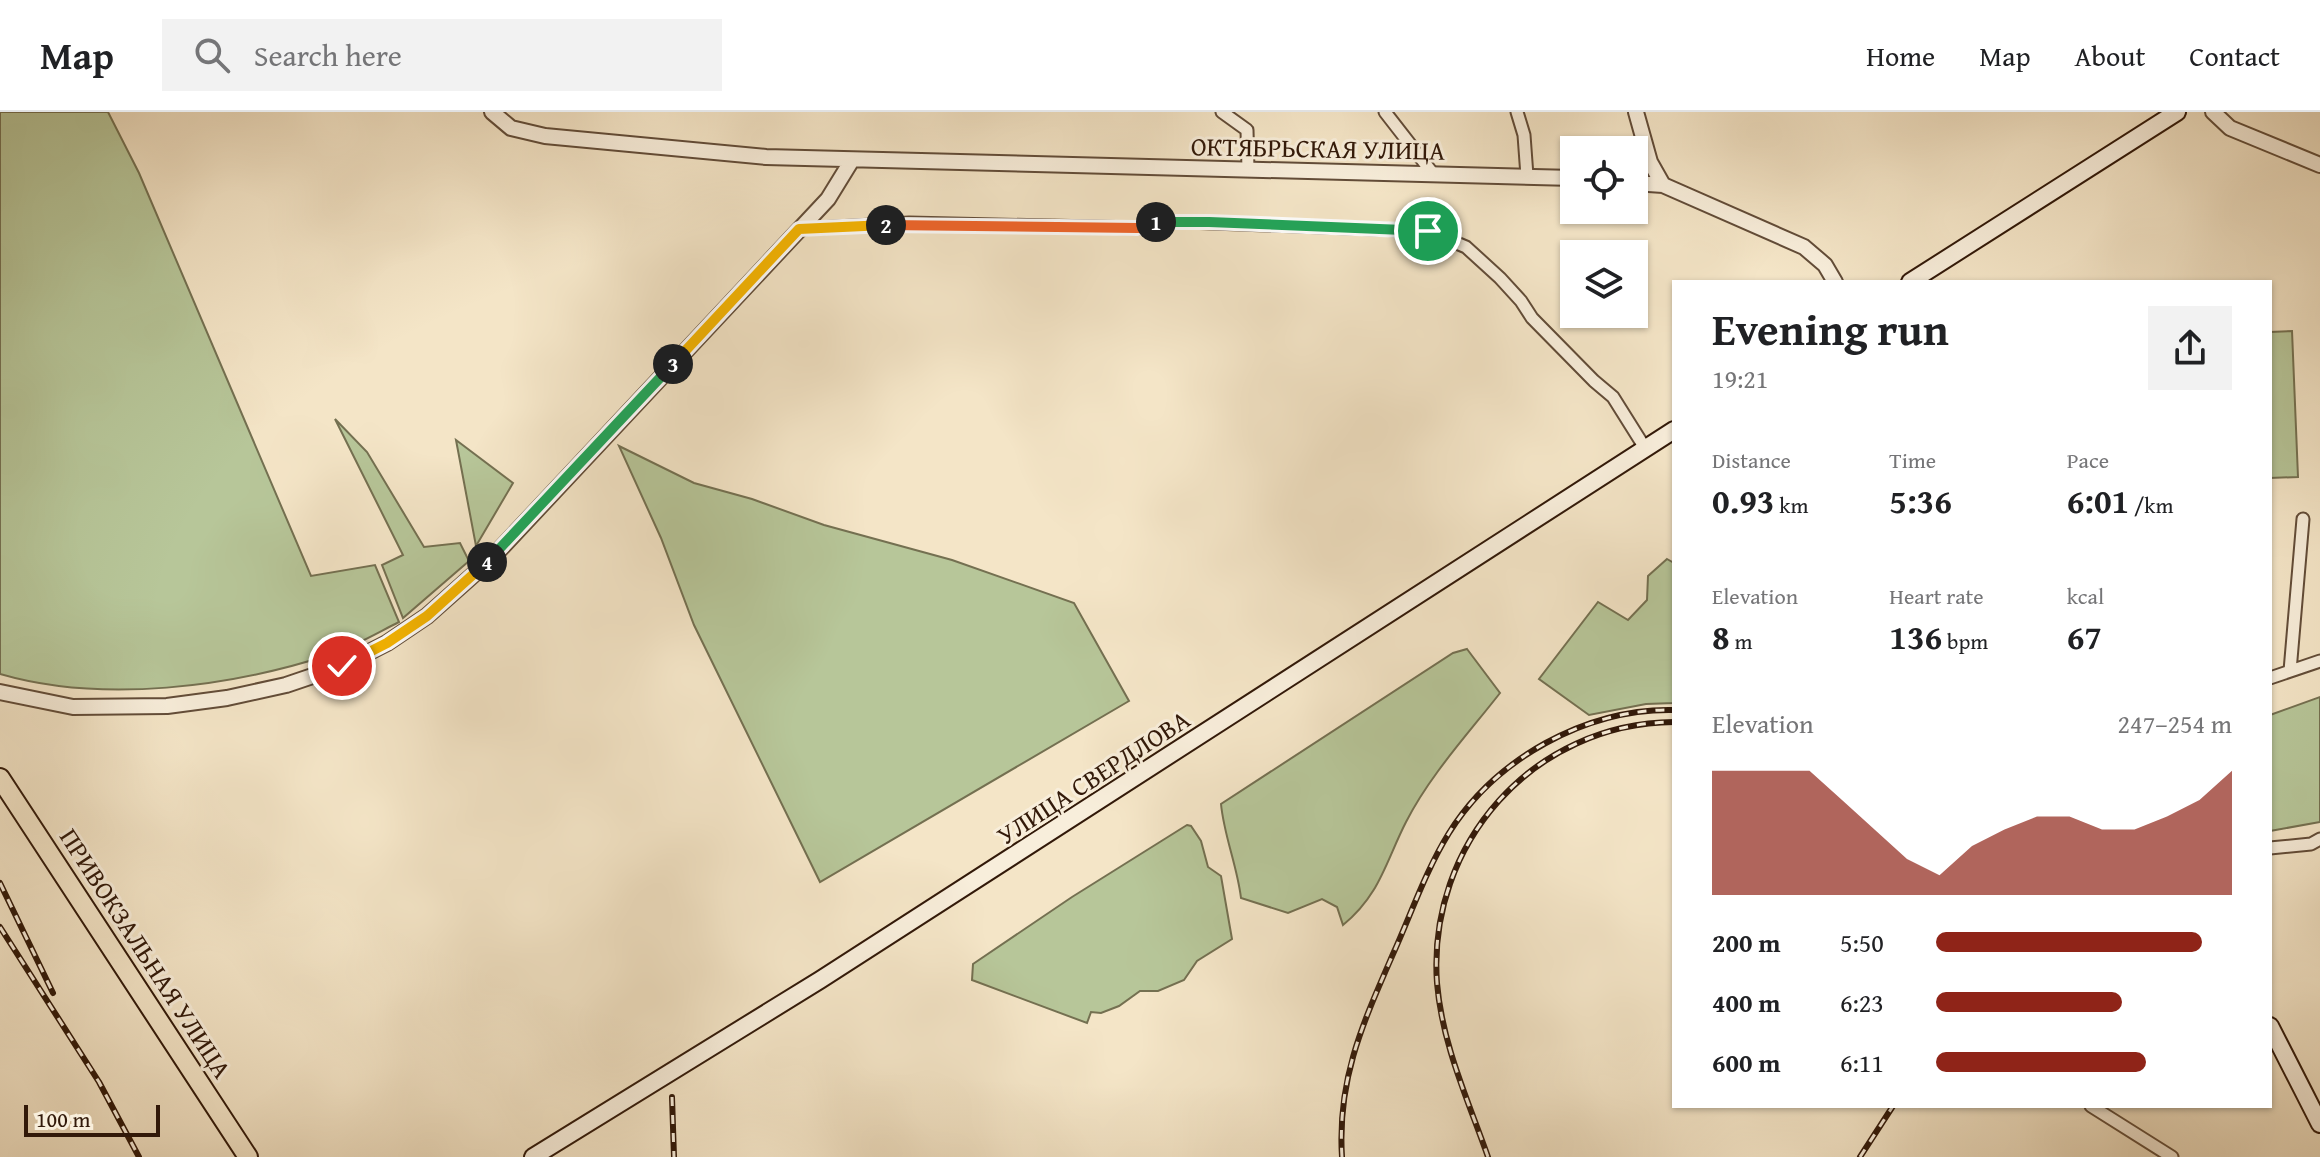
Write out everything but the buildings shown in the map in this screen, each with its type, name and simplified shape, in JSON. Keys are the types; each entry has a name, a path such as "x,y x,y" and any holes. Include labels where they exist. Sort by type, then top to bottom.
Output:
{"main road":[{"path":"1913,280 2177,112"},
{"path":"1936,266 1945,280"},
{"name":"УЛИЦА СВЕРДЛОВА","path":"533,1157 834,972 1672,431"},
{"name":"ПРИВОКЗАЛЬНАЯ УЛИЦА","path":"0,778 248,1157"},
{"path":"2272,1030 2320,1124"}],"street":[{"path":"1222,112 1247,130 1248,170"},
{"path":"1385,112 1434,175"},
{"path":"1517,112 1524,135 1527,176"},
{"path":"1636,112 1650,162 1663,185"},
{"path":"2213,112 2230,128 2320,165"},
{"name":"ОКТЯБРЬСКАЯ УЛИЦА","path":"492,113 511,128 545,136 757,156 1560,177"},
{"path":"0,692 73,707 167,706 227,698 286,685 342,666 387,643 427,616 490,560 828,199 852,160"},
{"path":"1648,184 1663,185 1804,247 1825,265 1834,280"},
{"path":"799,229 909,223 1138,228 1160,221 1428,231 1466,247 1500,278 1532,318 1613,397 1645,448"},
{"path":"2290,671 2303,519"},
{"path":"2272,677 2320,661"},
{"path":"2272,848 2317,843"},
{"path":"2094,1108 2172,1157"}],"green space":[{"path":"0,112 108,112 139,173 311,576 375,565 399,622 332,654 293,666 210,683 124,690 40,683 0,674"},
{"path":"2292,331 2298,477 2272,478 2272,332"},
{"path":"335,419 367,452 424,547 460,543 469,561 403,618 382,565 403,555"},
{"path":"456,440 513,483 476,546"},
{"path":"619,446 694,483 752,499 824,525 952,560 1074,603 1129,701 820,882 694,625 661,538"},
{"path":"1667,559 1672,562 1672,703 1646,704 1589,715 1539,679 1598,602 1628,620 1647,600 1648,576"},
{"path":"1467,649 1500,693 1426,788 1374,890 1356,914 1343,925 1337,907 1322,899 1288,913 1241,898 1221,804 1453,653"},
{"path":"2320,697 2320,822 2272,831 2272,714"},
{"path":"1187,825 1201,841 1208,867 1221,876 1232,939 1197,961 1184,980 1158,991 1140,991 1119,1006 1101,1013 1091,1012 1087,1023 972,980 973,964"}],"railway":[{"path":"1342,1157 1344,1102 1362,1028 1433,862 1468,806 1491,782 1546,743 1608,718 1672,710"},
{"path":"1488,1157 1457,1072 1440,1006 1437,983 1439,932 1450,884 1470,840 1499,801 1534,768 1576,744 1623,728 1672,722"},
{"path":"0,883 53,993"},
{"path":"0,927 99,1082 139,1157"},
{"path":"672,1097 674,1157"},
{"path":"1860,1157 1892,1108"}],"route":[{"path":"342,666 387,643 427,616 490,560 799,229 909,223 1138,228 1160,221 1428,231"}]}
